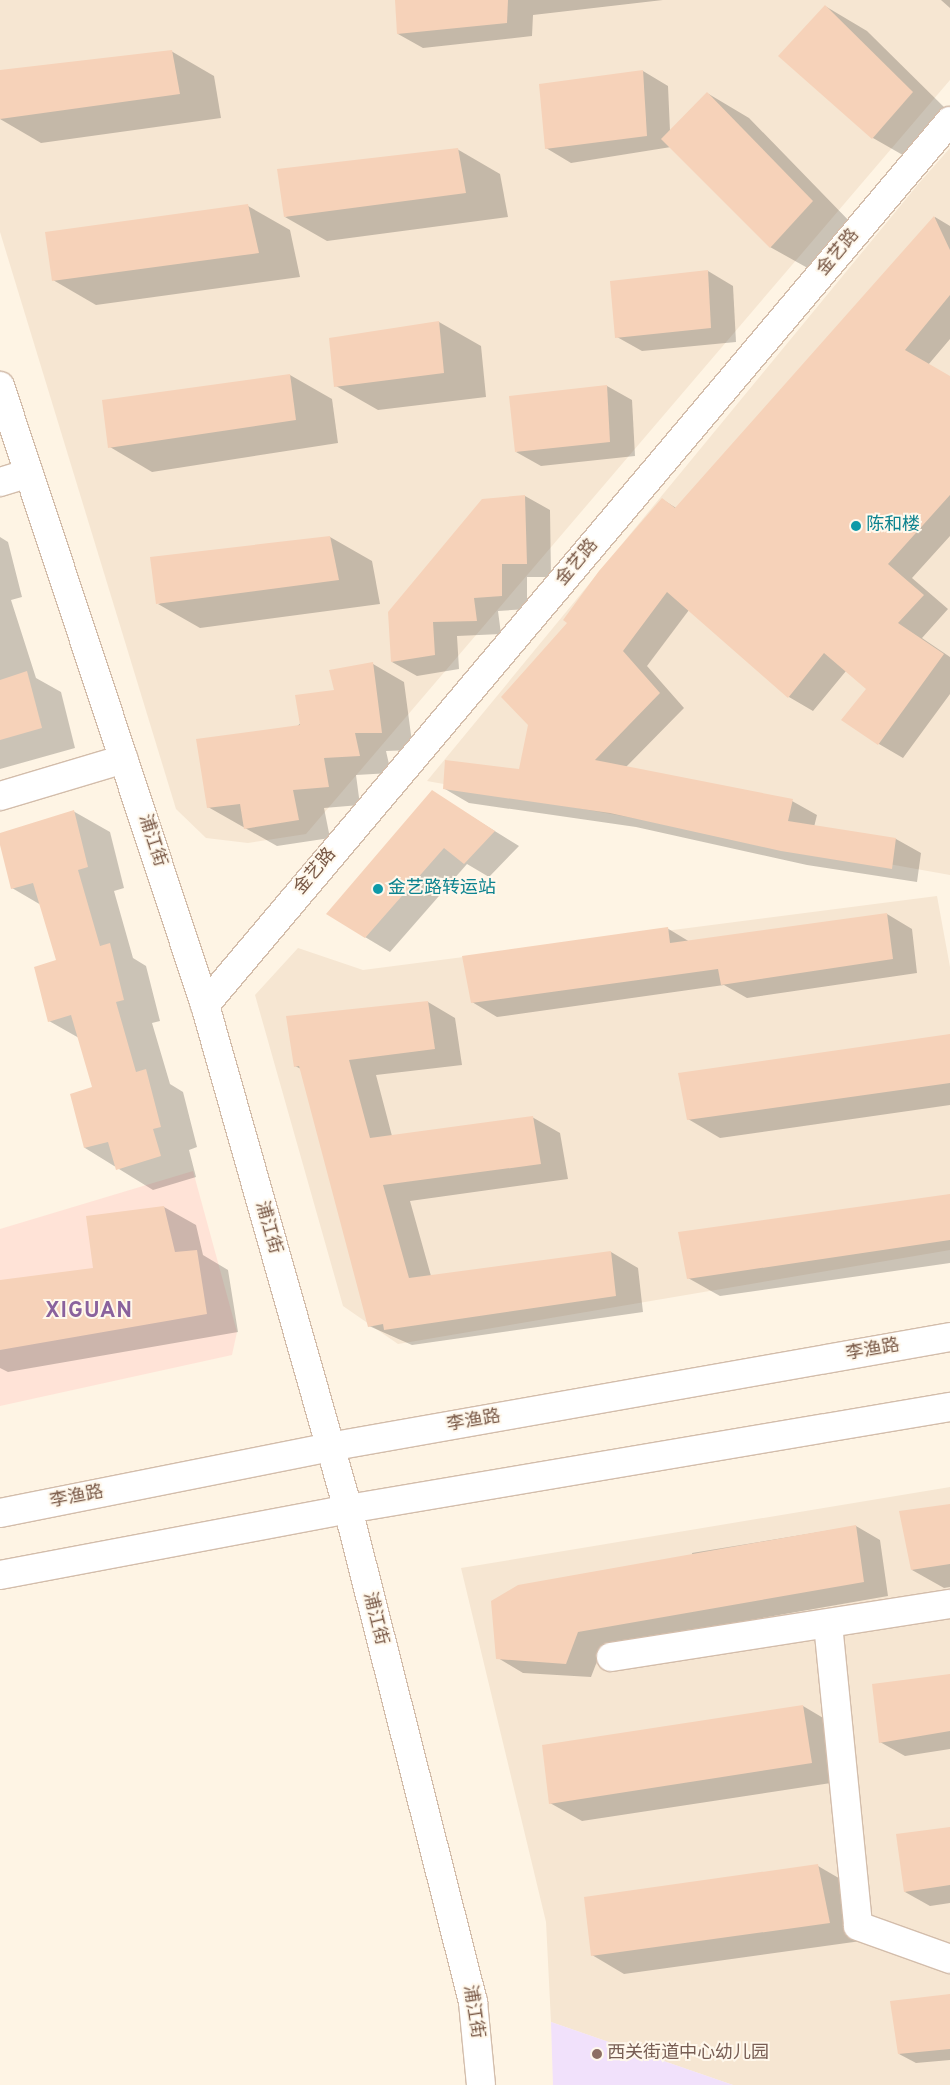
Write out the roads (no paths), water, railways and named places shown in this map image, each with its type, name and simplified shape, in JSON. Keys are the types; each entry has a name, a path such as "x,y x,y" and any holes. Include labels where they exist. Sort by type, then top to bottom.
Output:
{"street":[{"name":"金艺路","path":"205,1005 950,121"},
{"name":"浦江街","path":"0,386 205,1005 348,1510 473,2002 481,2085"},
{"path":"0,482 29,473"},
{"path":"0,796 124,759"},
{"name":"李渔路","path":"0,1513 329,1448 950,1338"},
{"path":"0,1575 348,1510 950,1406"},
{"path":"611,1658 950,1604"},
{"path":"828,1624 858,1926 950,1959"}],"place":[{"name":"陈和楼","path":"856,526"},
{"name":"金艺路转运站","path":"378,889"},
{"name":"西关街道中心幼儿园","path":"597,2054"}],"district":[{"name":"XIGUAN","path":"89,1312"}]}
